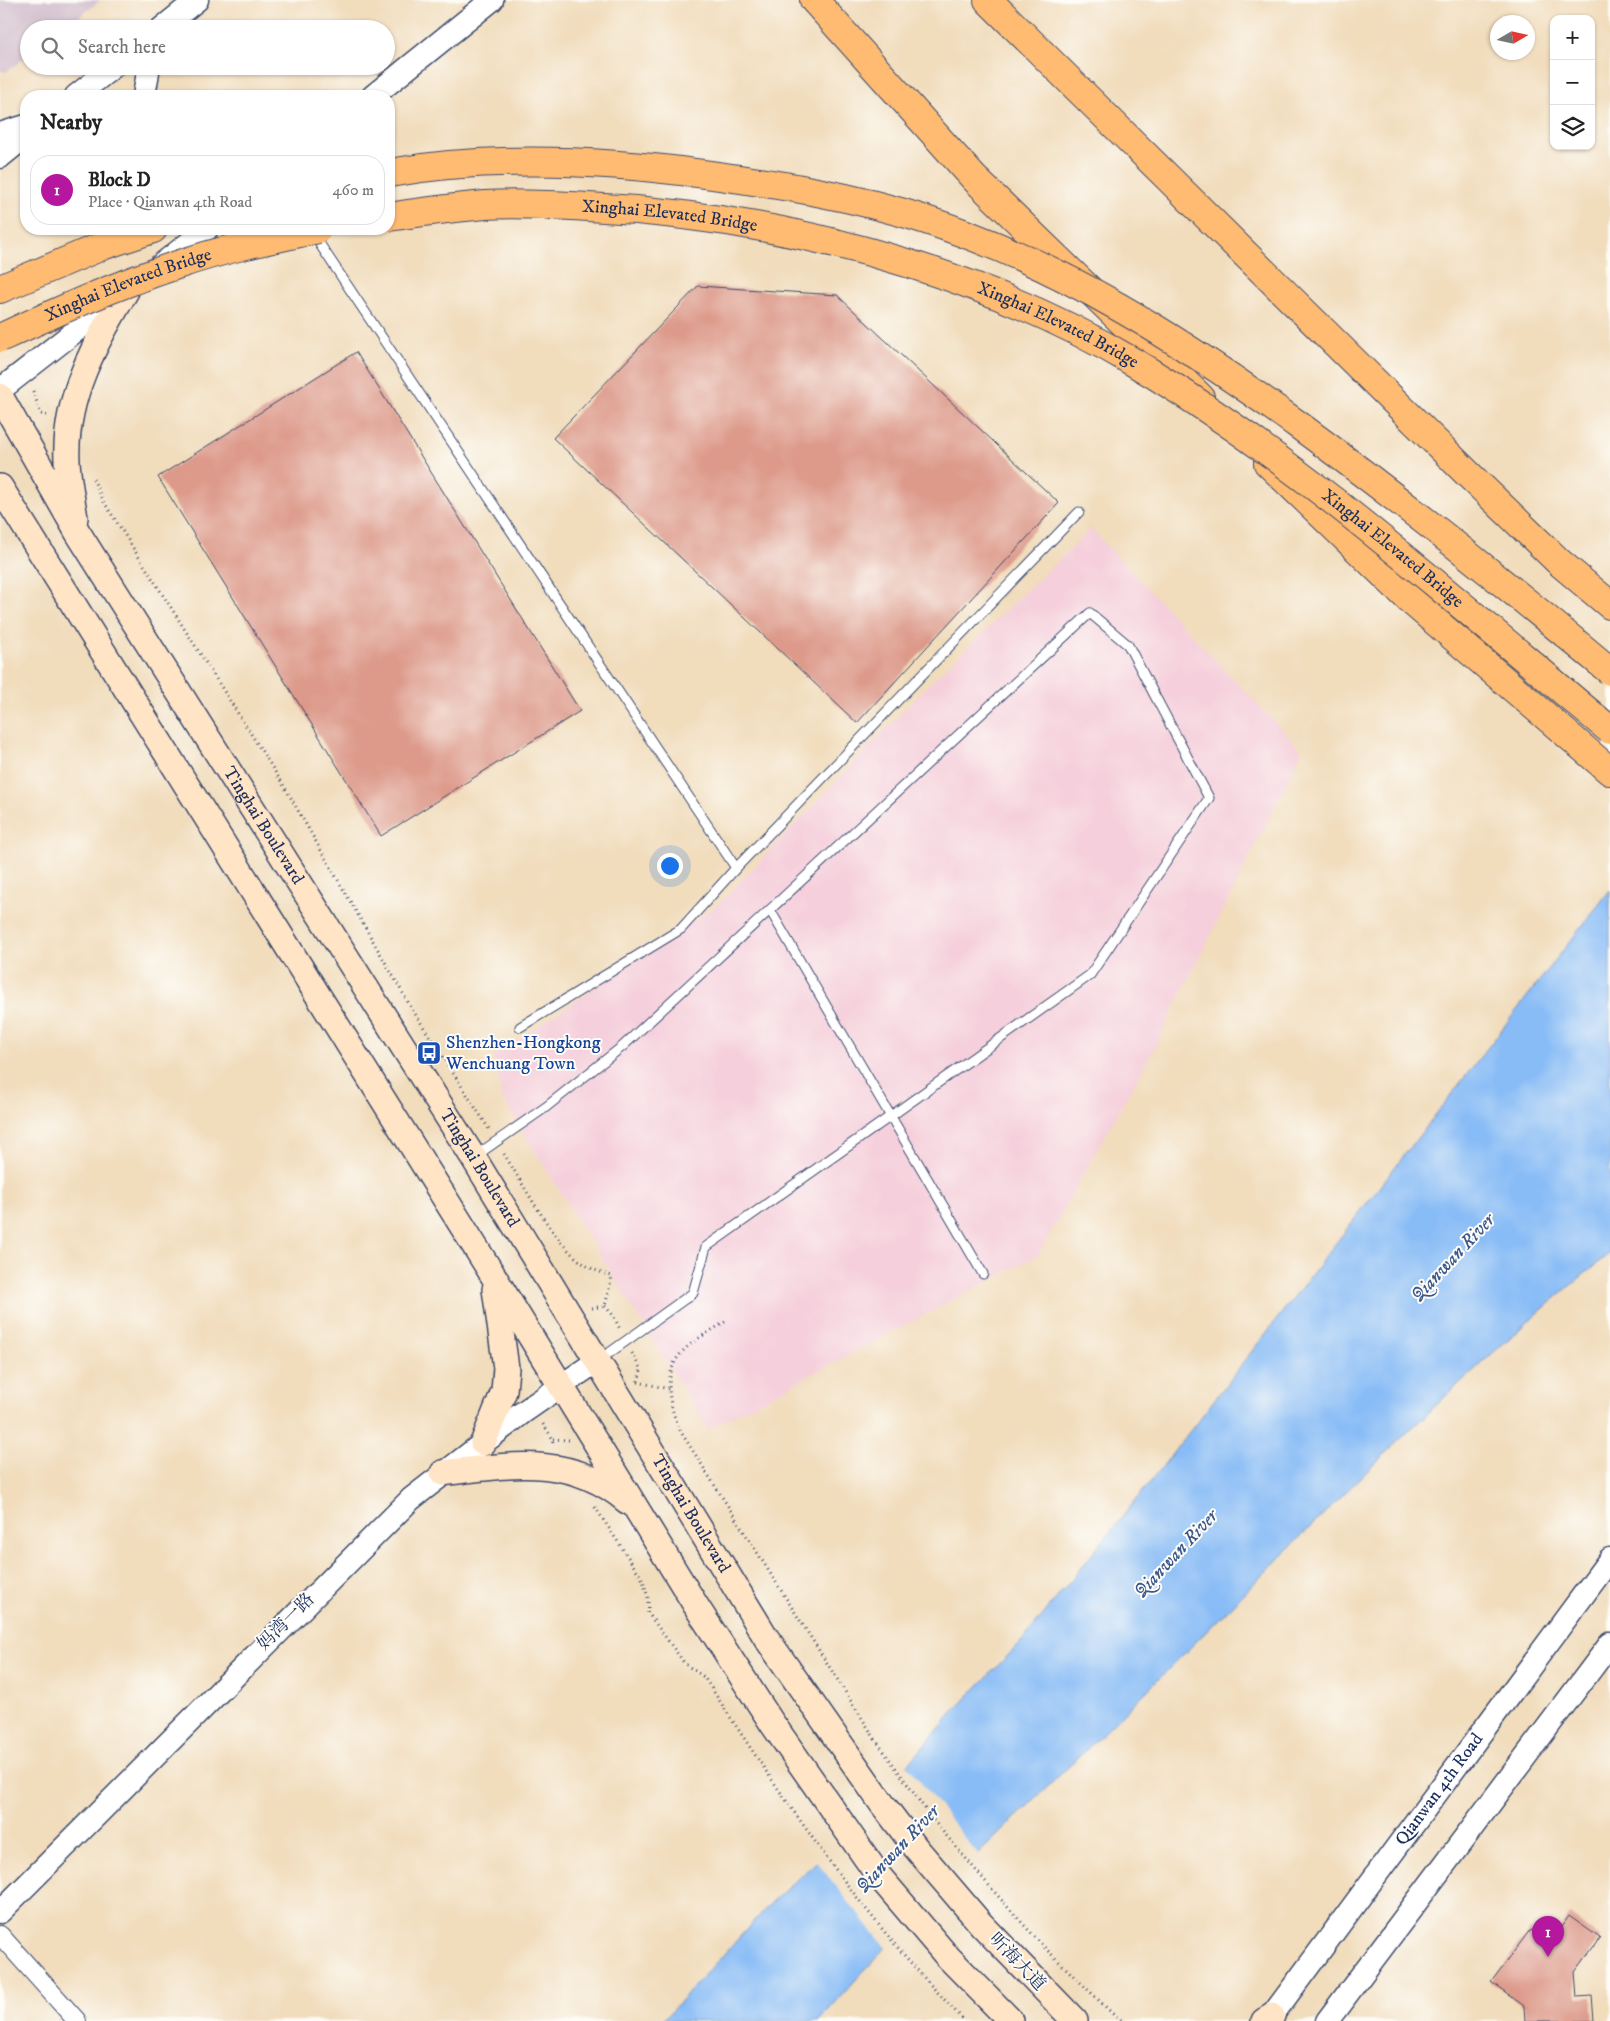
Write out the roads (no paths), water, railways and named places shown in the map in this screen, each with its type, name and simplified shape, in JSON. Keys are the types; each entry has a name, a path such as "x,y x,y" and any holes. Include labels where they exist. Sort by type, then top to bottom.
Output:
{"main road":[{"path":"988,0 1558,562 1610,606"},
{"path":"825,6 974,178 1408,598 1610,771"},
{"path":"395,172 484,163 558,162 658,168 748,180 837,197 924,219 994,245 1073,282 1125,310 1219,368 1368,476 1490,571 1610,672"},
{"name":"Xinghai Elevated Bridge","path":"395,216 486,205 553,205 643,209 730,221 830,243 910,264 986,291 1060,324 1134,362 1278,459 1348,511 1610,730"},
{"path":"0,289 102,246 136,235"},
{"name":"Xinghai Elevated Bridge","path":"0,338 78,303 178,264 245,245 291,235"},
{"path":"78,532 67,459 70,422 75,394 98,338 126,291"},
{"name":"Tinghai Boulevard","path":"0,396 78,532 473,1157 767,1639 849,1758 916,1848 981,1924"},
{"path":"0,487 491,1272 729,1658 813,1784 878,1876 946,1956 1011,2021"},
{"path":"0,518 16,525 34,541"},
{"path":"483,1443 504,1391 506,1368 500,1317 491,1272"},
{"path":"444,1473 526,1464 549,1466 594,1480 615,1491 636,1510"},
{"name":"听海大道","path":"981,1924 1075,2021"}],"street":[{"path":"174,20 197,0"},
{"path":"380,90 492,0"},
{"path":"84,90 103,75"},
{"path":"145,90 148,75"},
{"path":"0,134 20,128"},
{"path":"0,157 20,141"},
{"path":"0,390 199,235"},
{"name":"妈湾一路","path":"0,1912 383,1524 483,1443 597,1361"},
{"name":"Qianwan 4th Road","path":"1268,2019 1610,1559"},
{"path":"1327,2021 1610,1644"},
{"path":"0,1935 77,2021"}],"lane":[{"path":"314,235 736,868"},
{"path":"520,1027 681,929 736,868 1079,512"},
{"path":"473,1157 546,1107 623,1046 1090,613 1128,645 1209,798 1090,975 706,1247 693,1293 597,1361"},
{"path":"770,910 983,1274"}],"water":[{"name":"Qianwan River","path":"1610,890 1610,1253 1549,1303 1490,1356 1318,1519 1151,1687 940,1892 858,1977 819,2021 662,2021 771,1903 856,1826 953,1712 1022,1641 1152,1480"}],"place":[{"name":"Shenzhen-Hongkong Wenchuang Town","path":"429,1053"},
{"name":"Block D","path":"1548,1957"}]}
